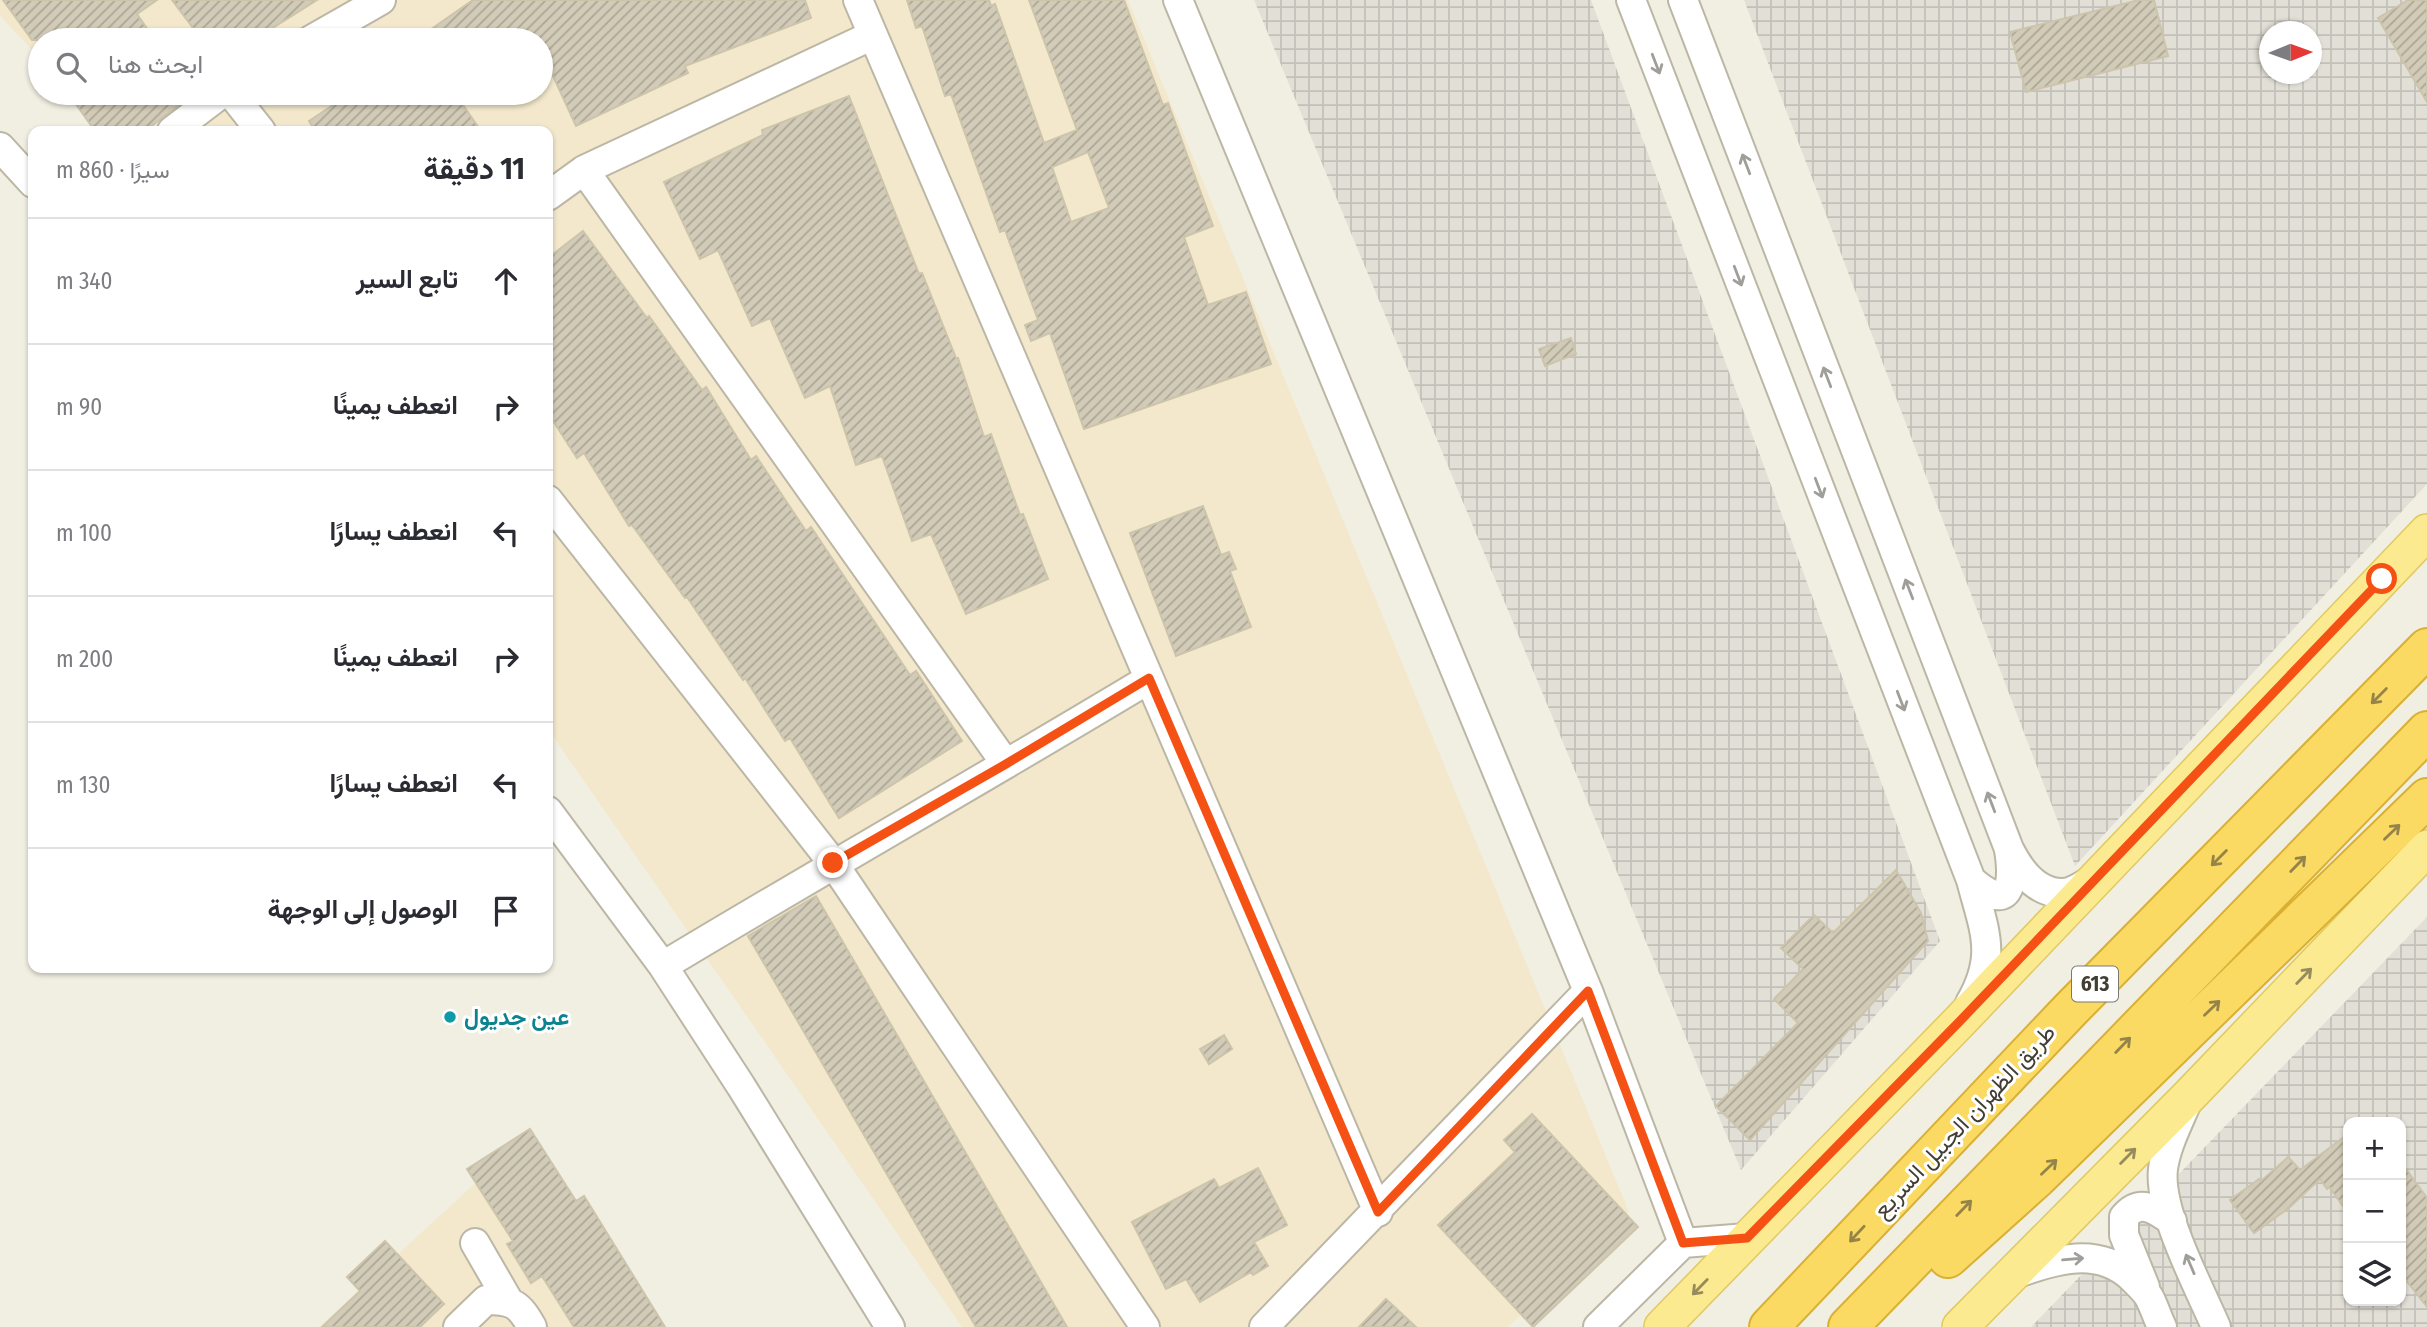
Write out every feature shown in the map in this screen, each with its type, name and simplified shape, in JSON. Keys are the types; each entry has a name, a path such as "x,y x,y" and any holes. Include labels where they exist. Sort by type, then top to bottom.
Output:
{"highway":[{"name":"طريق الظهران الجبيل السريع","path":"1769,1327 2071,1009 2427,648"},
{"name":"613","path":"1849,1327 2427,732"},
{"path":"1870,1327 2047,1169 2427,798"}],"main road":[{"path":"1662,1327 2101,875 2427,532"},
{"path":"1960,1327 2427,848"}],"street":[{"path":"332,28 381,0"},
{"path":"858,0 1378,1212"},
{"path":"1178,0 1588,991 1683,1243"},
{"path":"1631,0 1970,880 1987,952 1983,981 1960,1021"},
{"path":"1683,0 2009,849 2019,868 2046,889 2062,893 2076,890 2101,875"},
{"path":"553,192 584,170 873,35"},
{"path":"179,126 206,105"},
{"path":"240,105 257,126"},
{"path":"0,147 28,178"},
{"path":"584,170 1006,764"},
{"path":"553,506 833,863 1145,1327"},
{"path":"663,966 1149,678"},
{"path":"553,818 663,966 890,1327"},
{"path":"1970,880 1994,895 2006,891 2010,887 2013,872 2009,849"},
{"path":"1264,1327 1378,1212 1588,991"},
{"path":"2190,1094 2166,1156 2163,1172 2172,1221 2216,1327"},
{"path":"2162,1327 2124,1234 2124,1217 2136,1207 2144,1206 2172,1221"},
{"path":"1598,1327 1683,1243 1747,1238"},
{"path":"474,1243 508,1300 522,1310 532,1327"},
{"path":"2008,1276 2048,1262 2091,1257 2122,1269 2148,1295"},
{"path":"458,1327 486,1300 508,1300"}],"shaded area":[{"path":"0,0 1128,0 1629,1212 1508,1327 962,1327 553,736 553,126 105,126 85,105 553,105 553,28 28,28 28,45 0,16"},
{"path":"1254,0 1591,0 1940,941 1741,1170"},
{"path":"1744,0 2427,0 2427,484 2075,866"},
{"path":"2427,917 2427,1327 2031,1327"},
{"path":"509,1152 623,1327 319,1327"}],"building":[{"path":"3,0 157,0 137,14 147,28 28,28 28,34"},
{"path":"172,0 317,0 273,28 193,28"},
{"path":"473,0 805,0 811,18 685,66 688,73 576,126 553,76 553,28 433,28"},
{"path":"907,0 989,0 991,6 995,4 1044,143 1077,130 1029,0 1124,0 1163,105 1168,103 1213,226 1184,237 1208,305 1246,292 1271,364 1084,429 1050,333 1031,341 1025,325 1038,320 1005,230 1000,232 951,94 945,96 922,26 916,28","holes":["1088,152 1109,208 1071,222 1052,167"]},
{"path":"2139,0 2154,0 2168,56 2026,92 2010,32"},
{"path":"2408,0 2427,0 2427,102 2378,18"},
{"path":"849,96 919,274 922,273 958,358 984,437 991,434 1020,515 1023,514 1048,579 966,614 931,534 912,541 882,456 856,465 830,386 805,398 770,318 752,326 718,250 700,259 664,182 763,135 762,130"},
{"path":"77,105 179,105 152,126 91,126"},
{"path":"333,105 463,105 478,126 312,126 309,121"},
{"path":"583,231 702,390 706,387 751,460 756,456 806,531 811,527 910,675 916,671 962,741 839,818 790,738 785,741 745,678 743,680 687,597 685,598 632,525 629,526 584,453 577,458 553,421 553,254"},
{"path":"1571,338 1576,354 1545,366 1539,349"},
{"path":"1203,506 1221,555 1229,552 1236,569 1230,571 1251,627 1176,656 1130,533"},
{"path":"1896,870 1921,913 1928,941 1750,1140 1716,1106 1798,1023 1774,999 1803,969 1781,948 1814,915 1833,933"},
{"path":"816,896 1067,1327 976,1327 748,936"},
{"path":"1224,1035 1232,1049 1209,1064 1200,1049"},
{"path":"1532,1114 1638,1227 1533,1327 1438,1225 1515,1152 1504,1140"},
{"path":"530,1129 576,1201 584,1196 665,1327 574,1327 542,1276 531,1283 507,1244 513,1241 467,1169"},
{"path":"2343,1138 2343,1206 2320,1179 2290,1207 2254,1233 2230,1200 2259,1179 2261,1181 2288,1157 2300,1170"},
{"path":"1258,1168 1287,1225 1254,1242 1268,1266 1253,1275 1251,1272 1200,1302 1186,1279 1166,1289 1132,1222 1214,1179 1219,1188"},
{"path":"2406,1169 2427,1198 2427,1307 2406,1280"},
{"path":"385,1241 444,1304 420,1327 322,1327 360,1291 347,1277"},
{"path":"1386,1299 1416,1327 1359,1327"}],"place":[{"name":"عين جديول","path":"450,1017"}],"route":[{"path":"833,863 1149,678 1378,1212 1588,991 1683,1243 1747,1238 2101,875 2382,579"}]}
